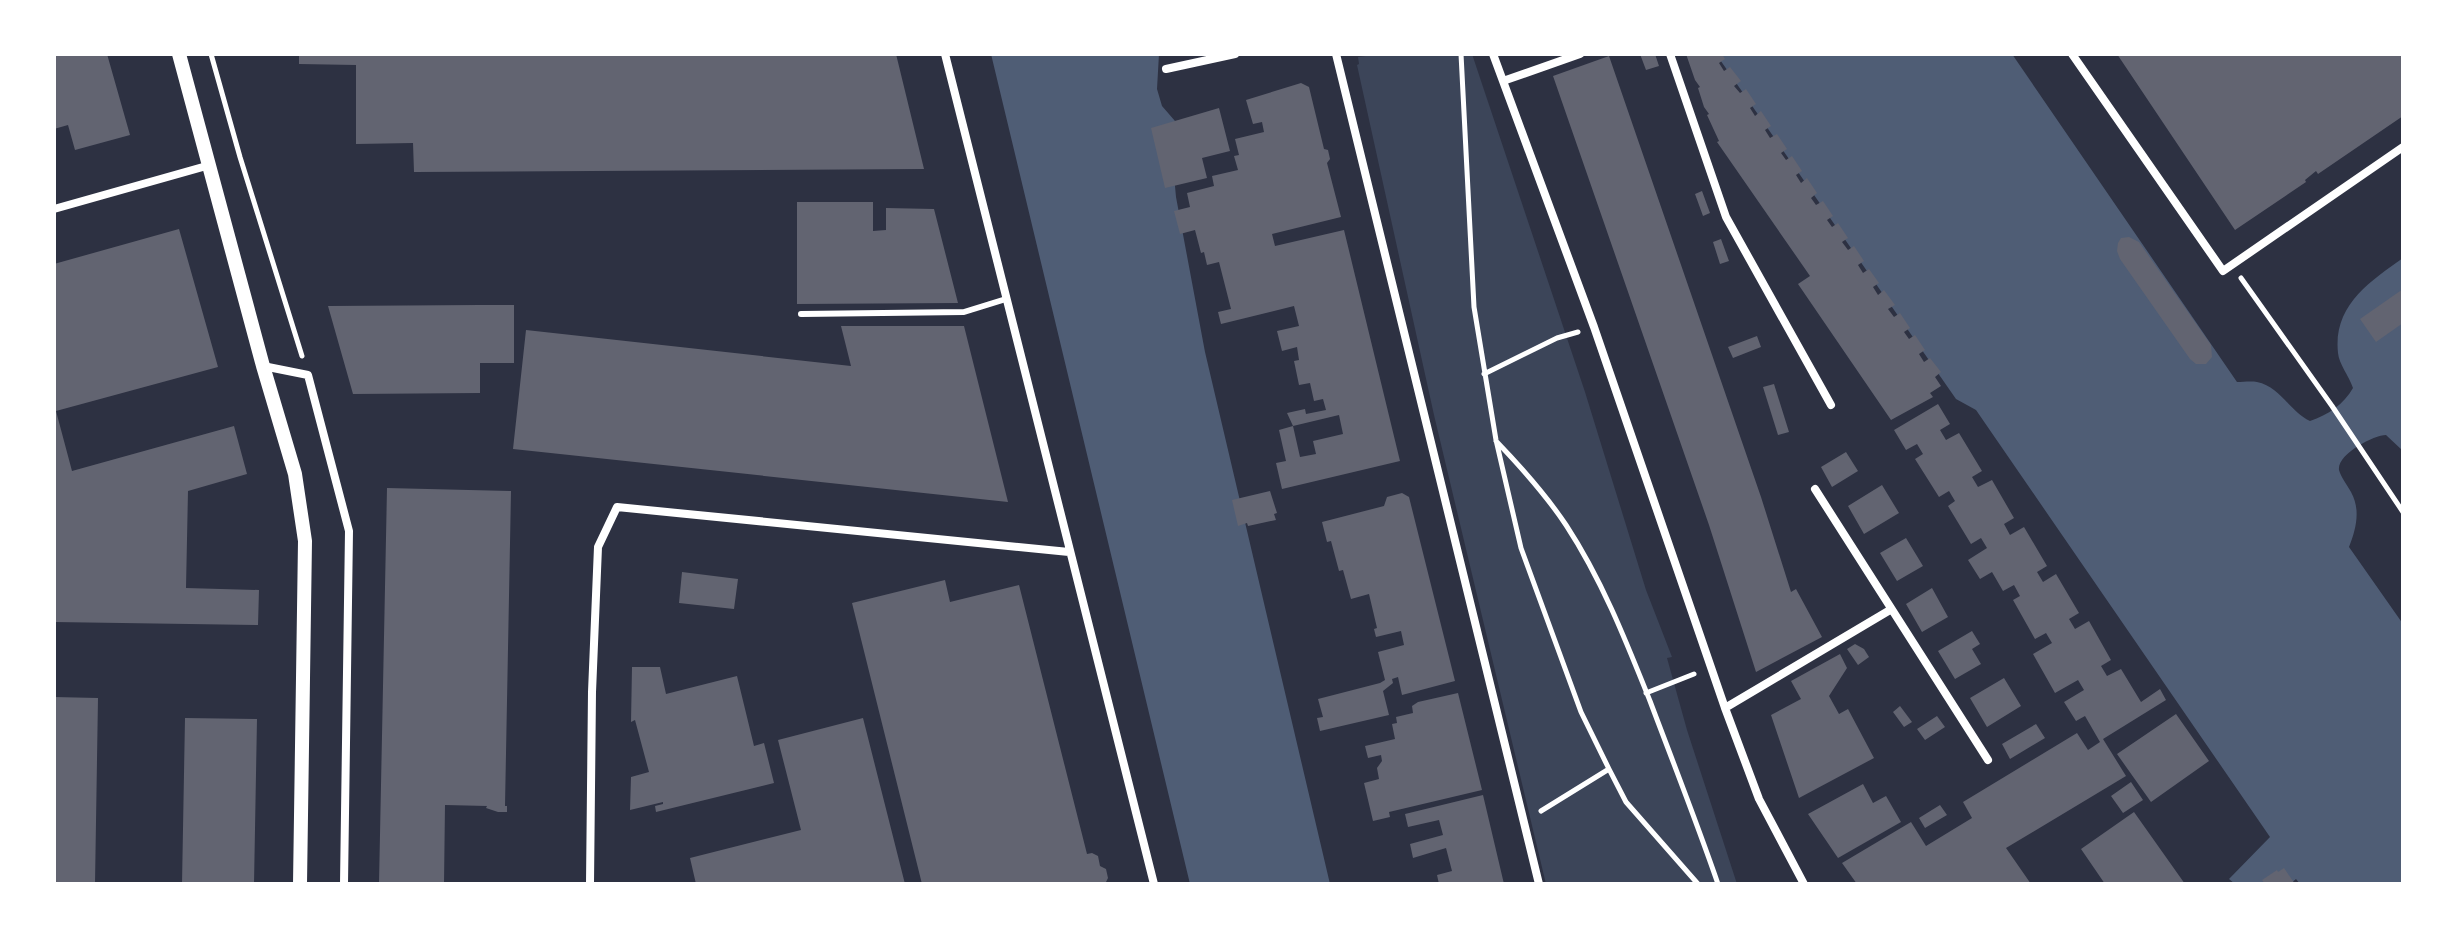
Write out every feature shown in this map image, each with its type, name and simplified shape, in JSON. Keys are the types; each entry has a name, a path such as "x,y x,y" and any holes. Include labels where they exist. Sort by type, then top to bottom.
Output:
{"street":[{"path":"179,54 295,474 305,541 300,884"},
{"path":"945,54 1154,884"},
{"path":"1166,69 1235,54"},
{"path":"1336,54 1539,884"},
{"path":"1493,54 1594,327 1759,799 1804,884"},
{"path":"1503,81 1580,54"},
{"path":"1670,54 1726,217 1831,405"},
{"path":"2072,54 2227,268 2403,147"},
{"path":"54,209 210,165"},
{"path":"263,366 308,375 349,531 344,884"},
{"path":"1815,489 1988,760"},
{"path":"590,884 592,692 598,547 617,507 1069,552"},
{"path":"1725,708 1890,610"}],"lane":[{"path":"801,314 964,312 1006,299"}],"path":[{"path":"211,54 308,375"},
{"path":"1461,54 1474,307 1496,440 1521,548 1581,712 1626,802 1698,884"},
{"path":"2227,268 2332,406 2403,512"},
{"path":"1484,374 1557,338 1594,327"},
{"path":"1496,440 1567,526 1603,590 1691,806 1718,884"},
{"path":"1646,693 1711,668"},
{"path":"1523,822 1609,769"}],"shaded area":[{"path":"991,54 1159,54 1157,89 1162,106 1175,121 1170,132 1176,197 1205,352 1330,884 1190,884"},
{"path":"1472,54 1585,392 1646,590 1672,657 1667,658 1687,730 1737,884 1546,884 1434,415 1357,65 1358,57"},
{"path":"1716,54 2012,54 2237,382 2255,382 2273,389 2310,421 2335,408 2353,388 2338,353 2338,336 2347,309 2366,286 2403,258 2403,451 2386,435 2380,436 2350,452 2339,470 2354,499 2357,513 2349,547 2403,624 2403,884 2300,884 2296,879 2290,884 2235,884 2229,879 2270,837 1976,410 1956,399"}],"building":[{"path":"54,54 107,54 130,135 75,150 68,125 54,129"},
{"path":"299,54 896,54 924,169 414,172 413,143 356,144 356,65 299,64"},
{"path":"1640,54 1655,54 1659,66 1646,70"},
{"path":"1686,54 1722,54 1725,59 1719,63 1724,71 1730,67 1741,81 1734,86 1740,93 1746,89 1756,104 1750,108 1755,116 1761,111 1771,126 1765,130 1770,138 1777,134 1787,149 1781,153 1786,160 1792,156 1802,171 1796,175 1801,183 1807,178 1817,193 1811,198 1816,205 1823,201 1833,216 1827,220 1832,227 1838,223 1848,238 1842,242 1848,250 1854,246 1864,261 1858,265 1863,273 1869,269 1879,283 1873,287 1878,295 1884,290 1895,305 1888,309 1894,317 1900,313 1910,328 1904,332 1909,339 1915,335 1925,350 1919,354 1924,362 1930,358 1941,372 1935,377 1941,386 1930,393 1933,397 1891,420 1798,284 1810,276 1717,142"},
{"path":"2117,54 2403,54 2403,116 2318,174 2316,171 2306,182 2235,230"},
{"path":"1609,56 1791,592 1796,589 1822,637 1756,672 1709,525 1553,76"},
{"path":"1301,83 1309,87 1324,149 1328,150 1330,159 1327,163 1341,217 1272,234 1275,246 1344,230 1400,461 1282,489 1276,463 1286,461 1279,430 1293,426 1287,413 1305,409 1306,414 1326,410 1323,399 1314,401 1310,383 1299,385 1294,361 1299,360 1297,347 1282,351 1277,331 1299,326 1294,306 1221,324 1218,312 1231,309 1219,262 1207,265 1195,230 1180,234 1174,211 1190,207 1187,193 1214,186 1212,176 1238,170 1234,156 1239,155 1235,139 1264,132 1262,122 1253,124 1246,100","holes":["1339,415 1343,434 1313,441 1316,454 1300,457 1293,426"]},
{"path":"1219,108 1230,151 1202,158 1207,178 1165,188 1151,128"},
{"path":"1702,191 1710,213 1703,216 1695,194"},
{"path":"797,202 873,202 873,231 886,230 886,208 934,209 958,303 797,304"},
{"path":"179,229 218,367 56,411 72,471 234,426 247,474 188,491 186,588 259,590 258,625 54,622 54,264"},
{"path":"2129,237 2139,242 2211,345 2212,357 2206,364 2196,364 2190,359 2120,259 2118,243 2121,238"},
{"path":"1721,239 1729,261 1720,264 1713,242"},
{"path":"2403,289 2403,323 2376,342 2360,319"},
{"path":"514,305 514,363 480,363 480,393 353,394 328,306"},
{"path":"841,326 964,326 1008,502 513,449 526,330 851,366"},
{"path":"1757,336 1761,347 1733,358 1728,347"},
{"path":"1774,384 1789,432 1778,435 1763,387"},
{"path":"1938,404 1950,424 1940,430 1946,440 1959,433 1982,471 1972,477 1978,487 1992,480 2014,518 2004,524 2010,535 2024,527 2047,566 2037,572 2043,582 2056,574 2079,613 2069,619 2075,629 2089,621 2111,660 2101,666 2107,676 2121,669 2141,702 2160,689 2166,700 2103,739 2126,776 2006,848 2031,884 1857,884 1842,863 1911,822 1926,846 1972,818 1963,802 2077,733 2088,750 2100,742 2085,716 2076,721 2064,702 2084,690 2078,680 2055,693 2033,654 2052,643 2046,633 2035,639 2013,600 2020,596 2014,585 2003,591 1992,572 1980,579 1968,560 1987,548 1981,538 1971,544 1948,506 1955,501 1949,491 1939,497 1915,459 1923,454 1917,444 1906,450 1894,430"},
{"path":"1846,452 1858,471 1832,487 1821,467"},
{"path":"1882,485 1899,513 1864,534 1848,506"},
{"path":"387,488 511,491 507,812 498,812 487,806 445,805 444,884 379,884"},
{"path":"1270,491 1276,520 1238,526 1232,500"},
{"path":"1402,493 1409,497 1455,681 1402,695 1398,677 1392,679 1393,683 1383,691 1389,715 1320,731 1317,718 1323,717 1318,699 1385,680 1378,652 1404,645 1401,631 1376,637 1374,629 1377,628 1369,594 1351,599 1343,570 1339,571 1322,522 1384,506 1387,497"},
{"path":"1906,538 1923,566 1897,581 1880,553"},
{"path":"682,572 738,579 734,609 679,603"},
{"path":"945,580 950,602 1019,585 1087,854 1098,856 1100,866 1106,869 1108,878 1105,884 922,884 852,603"},
{"path":"1932,588 1948,617 1922,632 1906,604"},
{"path":"1972,631 1980,644 1972,649 1981,664 1955,679 1938,651"},
{"path":"1855,644 1864,649 1869,657 1858,665 1847,649"},
{"path":"1840,654 1847,668 1829,696 1839,714 1848,709 1874,758 1799,798 1771,715 1801,699 1791,681"},
{"path":"632,667 660,667 666,694 737,676 754,746 764,743 774,783 656,812 655,806 663,802 630,810 631,777 649,772 635,720 631,722"},
{"path":"2004,678 2021,706 1987,727 1970,698"},
{"path":"1458,693 1482,790 1389,812 1390,817 1373,821 1364,783 1379,779 1377,768 1382,761 1381,755 1368,758 1365,746 1395,739 1392,724 1397,723 1396,717 1413,713 1412,706 1418,702"},
{"path":"54,697 98,698 95,884 54,884"},
{"path":"1900,706 1912,722 1904,727 1893,712"},
{"path":"2176,714 2209,761 2151,802 2117,754"},
{"path":"1937,716 1945,727 1925,740 1917,729"},
{"path":"185,718 257,719 254,884 182,884"},
{"path":"863,718 905,884 696,884 690,858 801,830 778,740"},
{"path":"2036,724 2045,738 2010,759 2002,744"},
{"path":"2131,782 2143,800 2123,813 2111,796"},
{"path":"1863,784 1873,803 1886,796 1901,822 1838,858 1808,814"},
{"path":"1483,795 1504,884 1439,884 1437,875 1452,871 1446,848 1413,858 1410,844 1443,835 1439,820 1408,827 1405,814"},
{"path":"1940,805 1947,815 1925,828 1919,818"},
{"path":"2134,812 2185,884 2105,884 2081,849"},
{"path":"2284,868 2295,884 2265,884 2262,880 2277,870"}]}
